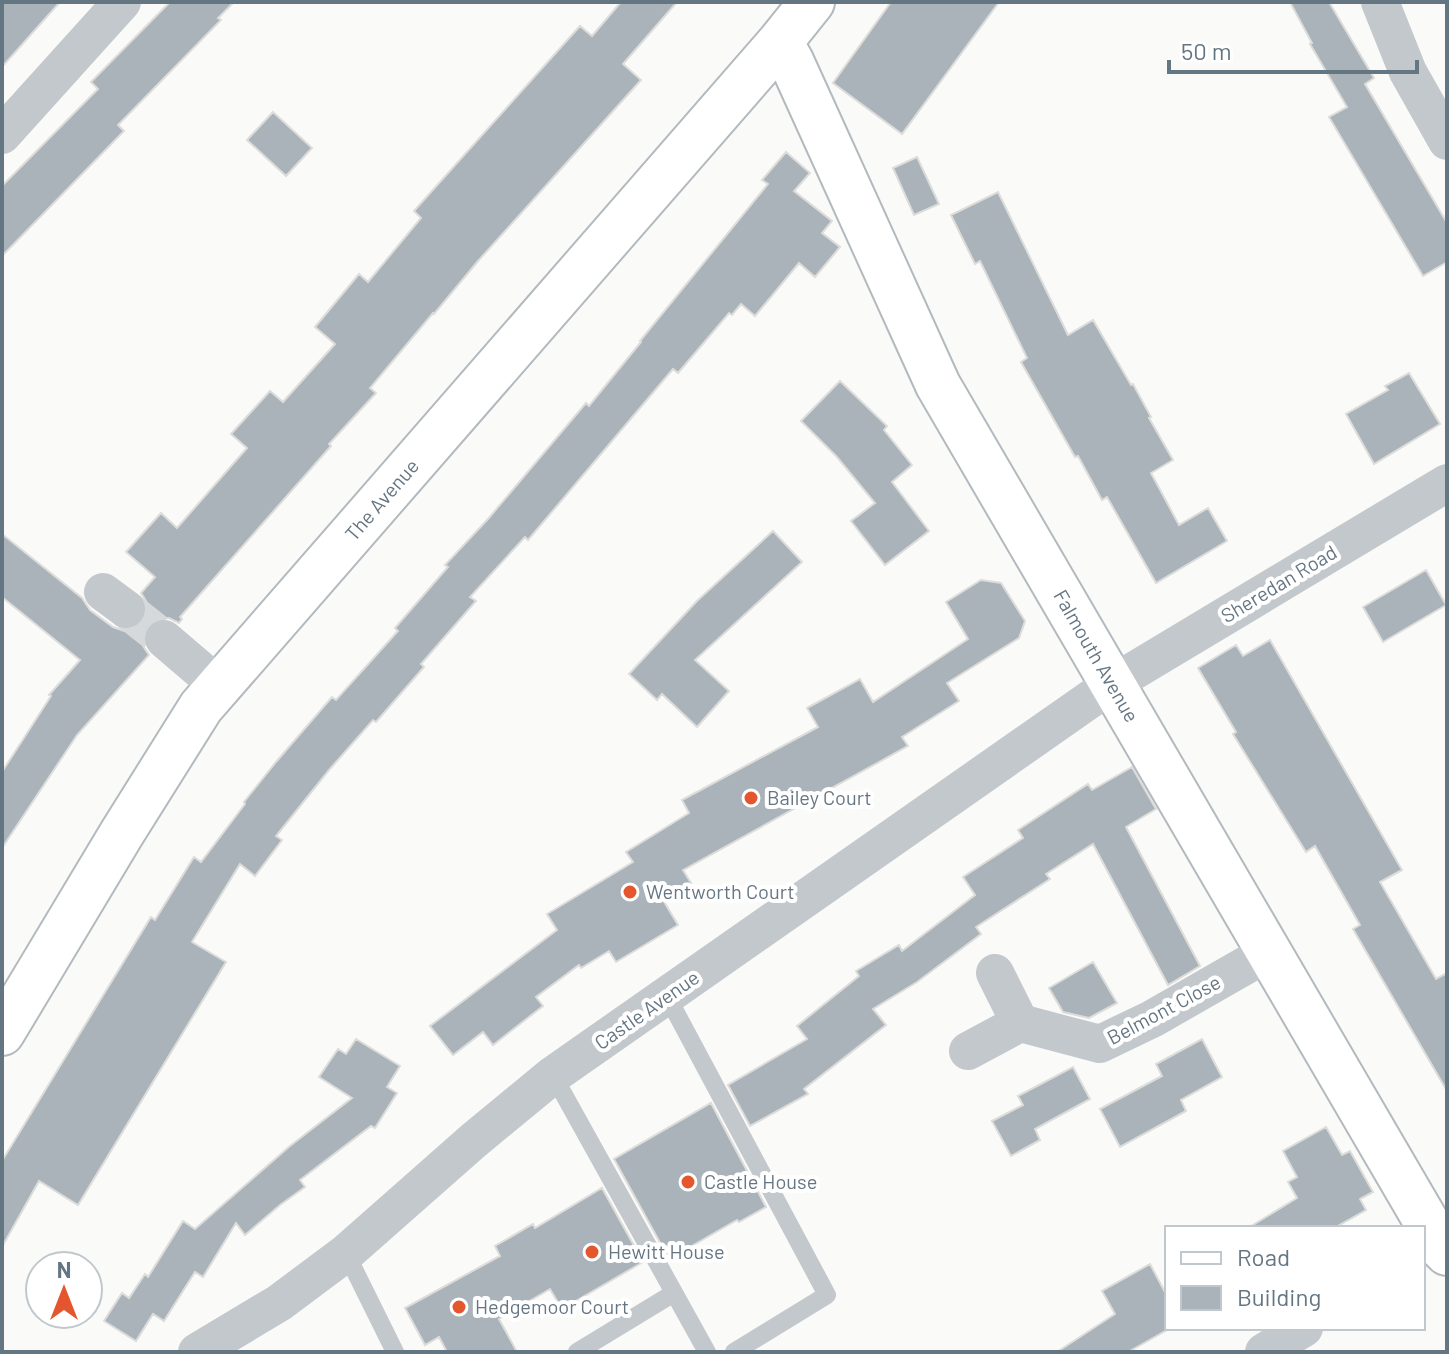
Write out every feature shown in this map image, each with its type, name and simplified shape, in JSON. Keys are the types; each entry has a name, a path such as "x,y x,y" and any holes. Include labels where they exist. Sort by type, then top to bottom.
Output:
{"street":[{"path":"2,135 122,2"},
{"name":"The Avenue","path":"9,1008 201,707 812,2"},
{"path":"1380,2 1408,72 1447,141"},
{"name":"Falmouth Avenue","path":"780,42 938,385 1439,1250"},
{"name":"Sheredan Road","path":"1112,684 1447,483"},
{"path":"164,639 219,686"},
{"name":"Castle Avenue","path":"197,1352 279,1303 346,1253 553,1075 1112,684"},
{"name":"Belmont Close","path":"1020,1023 1100,1044 1152,1019 1269,952"},
{"path":"968,1051 1020,1023 995,973"},
{"path":"1264,1352 1301,1330"}],"lane":[{"path":"667,996 827,1295 734,1352"},
{"path":"553,1075 707,1352"},
{"path":"346,1253 395,1352"},
{"path":"577,1352 674,1293"}],"building":[{"path":"2,2 60,2 2,67"},
{"path":"170,2 234,2 218,18 221,20 118,125 124,131 2,256 2,186 98,89 91,82"},
{"path":"621,2 677,2 623,64 641,80 433,313 370,388 376,393 180,617 179,623 169,618 157,618 147,625 142,636 143,646 149,655 77,735 2,848 2,772 49,695 80,660 2,597 2,534 113,627 124,631 143,623 148,611 141,593 155,577 126,552 161,513 177,528 247,448 231,434 270,391 283,402 335,344 315,327 359,274 368,282 421,218 414,211 580,26 592,36"},
{"path":"891,2 999,2 902,134 833,83"},
{"path":"1290,2 1329,2 1374,78 1365,84 1447,223 1447,262 1423,276 1329,117 1347,107 1310,44"},
{"path":"273,112 312,148 286,176 247,140"},
{"path":"786,152 810,173 794,191 832,221 822,233 840,247 815,277 799,263 755,316 741,304 732,315 729,313 678,373 673,369 528,540 525,537 470,597 476,601 421,664 424,667 329,770 276,836 282,840 255,876 240,864 192,942 226,962 78,1205 39,1181 2,1247 2,1161 151,917 155,920 194,857 201,862 276,762 332,697 336,700 398,631 395,628 448,567 445,565 586,403 589,406 768,184 762,180"},
{"path":"917,157 939,204 914,215 893,168"},
{"path":"998,192 1068,335 1093,320 1151,417 1173,460 1151,473 1179,525 1208,508 1227,541 1156,583 1107,497 1102,500 1078,456 1075,457 1021,362 1027,358 980,261 975,264 951,215"},
{"path":"1409,373 1440,424 1374,464 1346,414 1388,390 1385,386"},
{"path":"840,381 887,426 884,430 912,465 892,482 929,531 885,565 851,521 875,503 837,457 801,421"},
{"path":"773,531 802,562 695,660 729,691 697,727 662,694 657,700 629,674 697,601"},
{"path":"1426,570 1446,605 1383,642 1363,607"},
{"path":"981,580 1001,583 1025,621 1019,638 947,683 959,701 902,737 908,746 683,870 691,883 663,900 678,925 616,962 609,951 581,968 579,965 536,997 543,1006 493,1045 483,1032 453,1055 430,1026 557,930 547,914 633,862 626,852 689,813 682,800 818,727 807,708 860,679 873,702 968,639 946,602"},
{"path":"1270,640 1402,870 1380,882 1436,979 1447,973 1447,1091 1353,929 1360,925 1315,846 1306,852 1233,734 1236,732 1198,668 1236,645 1243,656"},
{"path":"1132,767 1156,809 1126,827 1200,966 1168,985 1093,844 1046,874 1050,879 976,927 981,934 917,982 873,1009 886,1025 804,1089 808,1094 750,1126 728,1085 807,1039 797,1026 859,976 856,971 899,945 902,951 975,895 963,877 1023,838 1018,830 1088,784 1092,790"},
{"path":"1093,962 1117,1003 1089,1018 1063,1012 1049,988"},
{"path":"356,1039 400,1066 387,1087 397,1093 375,1128 371,1126 300,1180 305,1187 245,1235 236,1223 203,1277 195,1272 164,1321 153,1314 136,1341 104,1321 122,1293 129,1298 145,1274 148,1277 183,1221 195,1229 290,1146 352,1098 319,1077 338,1049 346,1054"},
{"path":"1202,1039 1222,1077 1181,1100 1186,1111 1120,1147 1100,1109 1162,1076 1156,1064"},
{"path":"1073,1067 1090,1099 1035,1129 1040,1140 1011,1156 992,1121 1023,1105 1018,1096"},
{"name":"Castle House","path":"711,1103 766,1207 669,1259 614,1159"},
{"path":"1326,1127 1342,1155 1350,1151 1373,1192 1360,1199 1366,1210 1338,1226 1251,1226 1297,1198 1288,1182 1297,1177 1283,1151"},
{"path":"602,1188 643,1262 562,1309 550,1289 499,1319 517,1352 447,1352 439,1337 425,1345 405,1308 500,1256 495,1246 533,1224 535,1228"},
{"path":"1150,1264 1165,1292 1167,1330 1128,1352 1057,1352 1115,1314 1102,1291"}],"tunnel":[{"path":"126,609 164,639"}],"place":[{"name":"Bailey Court","path":"751,798"},
{"name":"Wentworth Court","path":"630,892"},
{"name":"Castle House","path":"688,1182"},
{"name":"Hewitt House","path":"592,1252"},
{"name":"Hedgemoor Court","path":"459,1307"}]}
